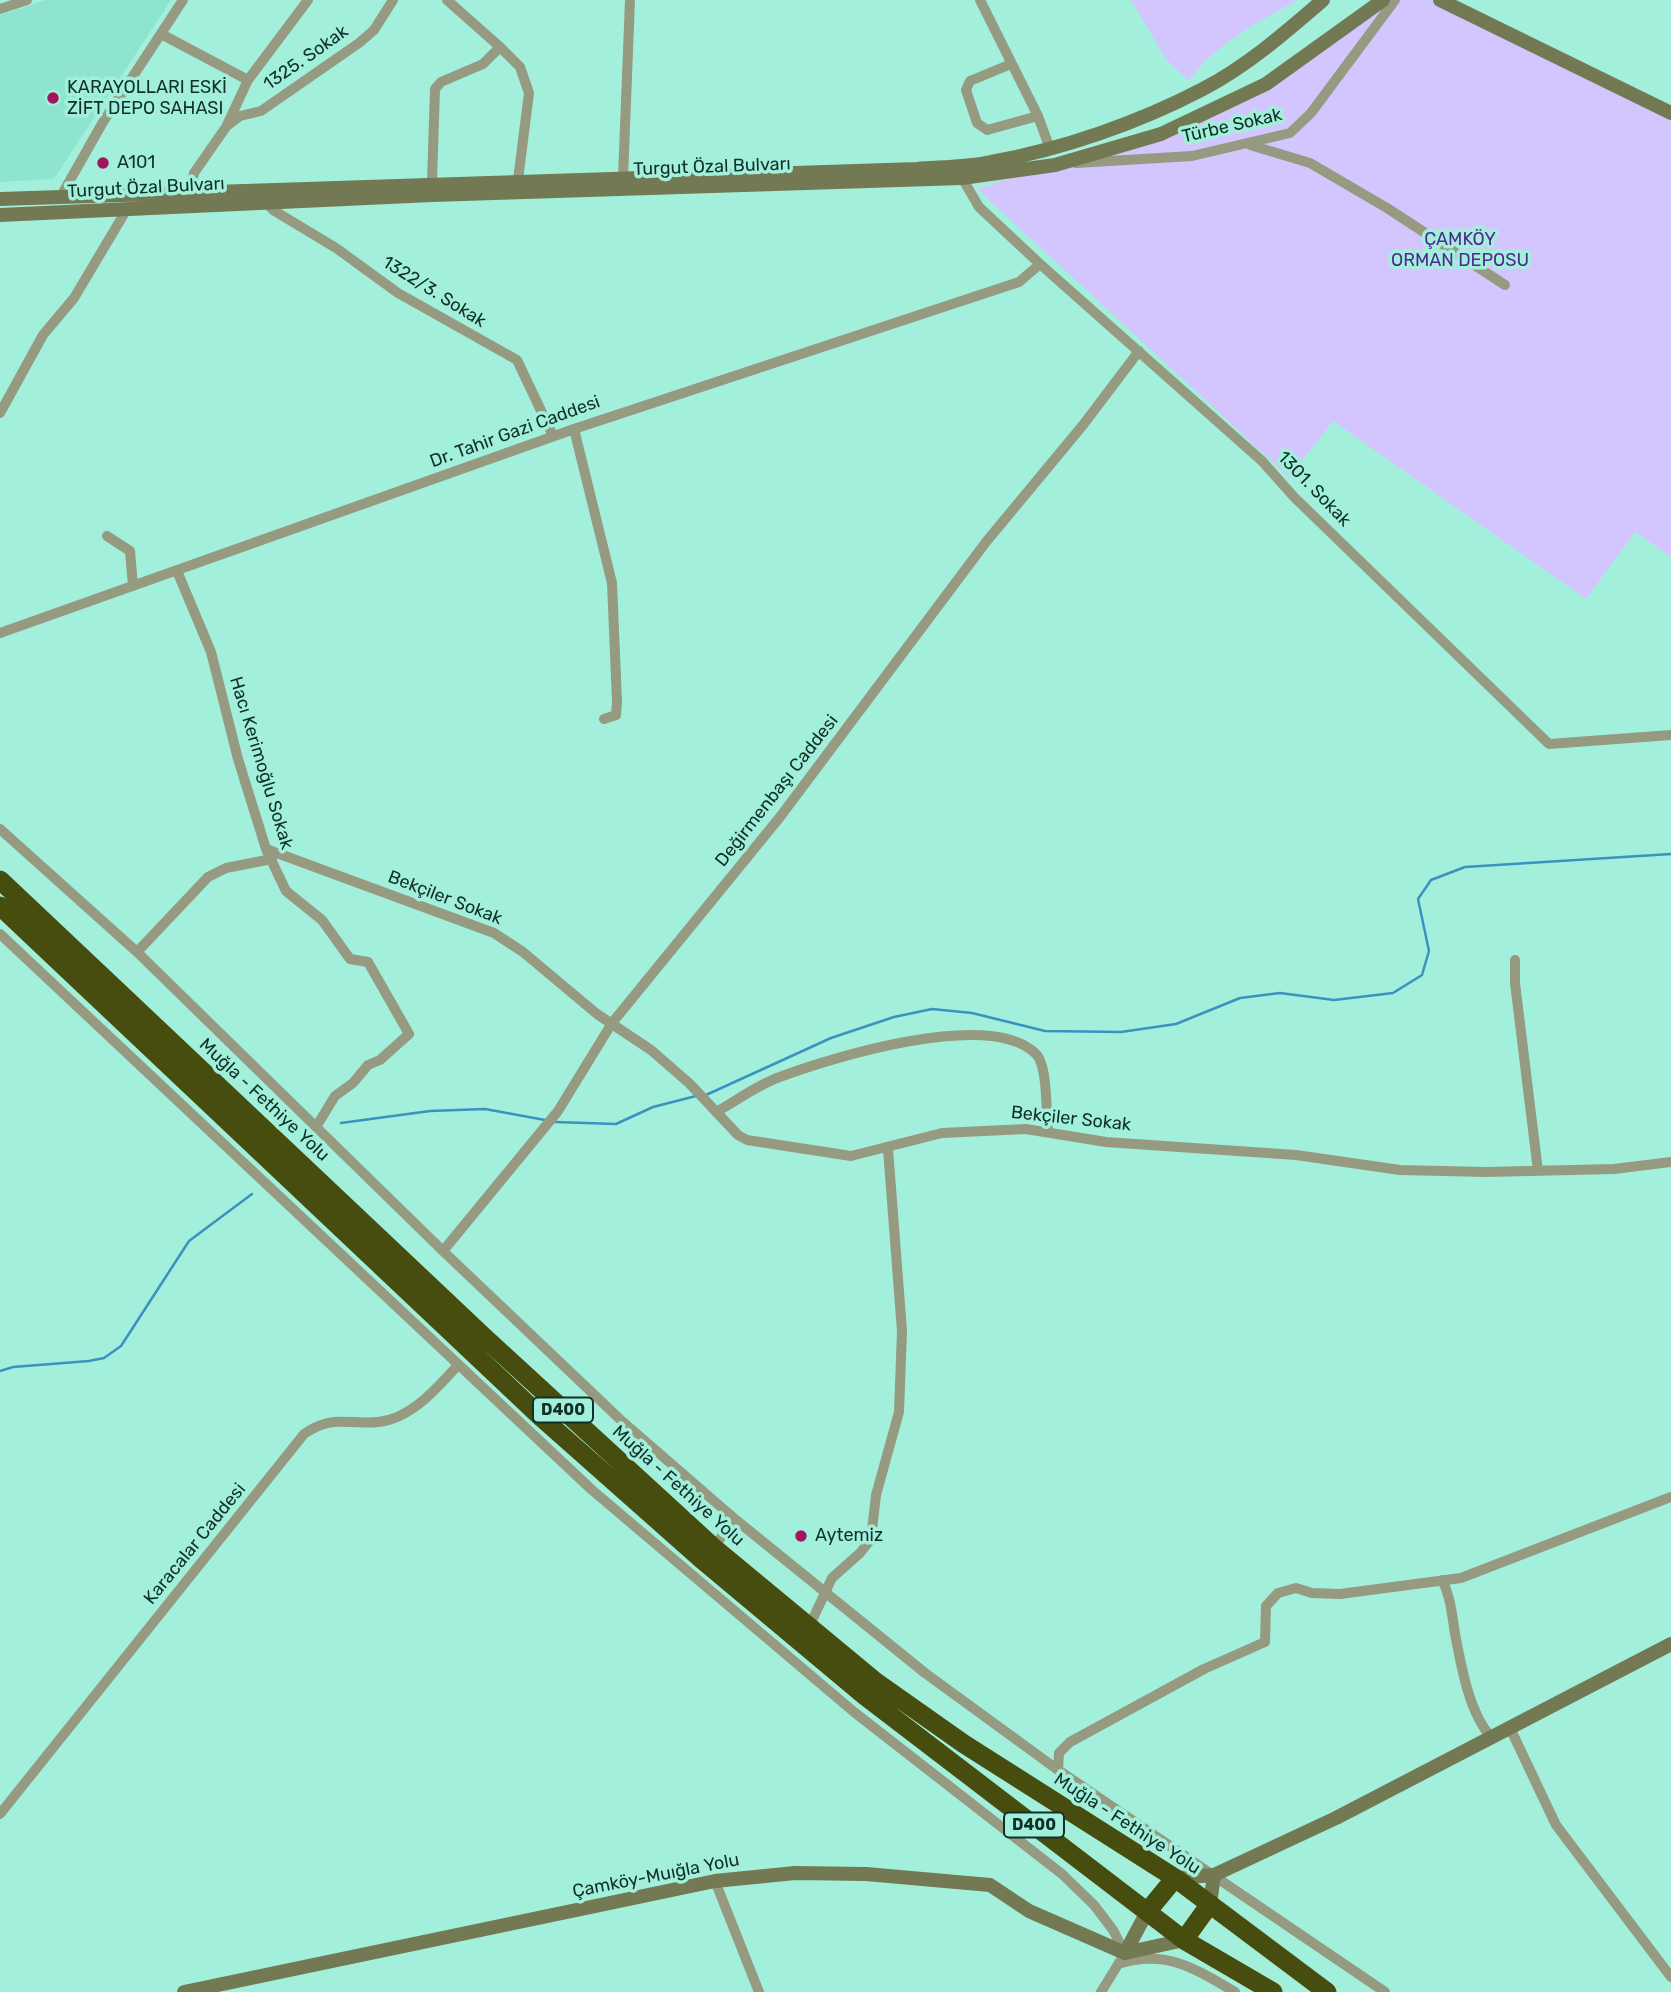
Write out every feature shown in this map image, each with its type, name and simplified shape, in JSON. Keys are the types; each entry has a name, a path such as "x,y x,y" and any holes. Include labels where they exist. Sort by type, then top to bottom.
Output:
{"highway":[{"name":"Muğla - Fethiye Yolu","path":"0,880 484,1337 713,1547 876,1682 964,1744 1175,1878 1327,1992"},
{"name":"D400","path":"0,906 615,1484 866,1696 1184,1940 1273,1992"},
{"path":"1147,1912 1175,1878"},
{"path":"1184,1940 1210,1903"}],"main road":[{"name":"Turgut Özal Bulvarı","path":"0,199 432,182 917,169 989,163 1050,149 1112,128 1204,89 1271,44 1323,0"},
{"name":"Turgut Özal Bulvarı","path":"0,215 265,201 962,178 1055,165 1161,134 1266,83 1383,0"},
{"path":"1440,0 1671,113"},
{"path":"1175,1878 1214,1875 1336,1818 1671,1644"},
{"name":"Çamköy-Muığla Yolu","path":"184,1992 715,1881 795,1873 866,1874 990,1885 1029,1911 1121,1959"},
{"path":"1210,1903 1214,1875"},
{"path":"1121,1959 1147,1912"},
{"path":"1121,1959 1184,1940"}],"street":[{"path":"0,9 27,0"},
{"path":"61,196 89,144 183,0"},
{"path":"190,192 194,173 226,127 248,80 307,0"},
{"name":"1325. Sokak","path":"226,127 240,116 261,111 359,43 374,30 393,0"},
{"path":"623,178 630,0"},
{"name":"Türbe Sokak","path":"1055,165 1192,156 1290,133 1311,113 1395,0"},
{"path":"450,1 520,67 529,93 518,180"},
{"path":"983,1 1038,116 1050,149"},
{"path":"161,34 248,80"},
{"path":"432,182 435,89 441,82 483,64 500,47"},
{"path":"1011,64 970,81 966,90 977,123 987,130 1038,116"},
{"path":"1247,144 1310,163 1387,208 1505,285"},
{"name":"1301. Sokak","path":"962,178 979,206 1040,264 1262,461 1294,497 1549,744 1671,735"},
{"name":"1322/3. Sokak","path":"265,201 273,210 336,248 398,293 516,360 553,436"},
{"path":"0,413 43,335 74,298 127,209"},
{"name":"Dr. Tahir Gazi Caddesi","path":"0,633 553,436 1019,282 1040,264"},
{"name":"Değirmenbaşı Caddesi","path":"443,1251 558,1111 612,1023 789,807 930,614 1139,351"},
{"path":"574,429 612,583 617,702 616,715 604,719"},
{"path":"107,536 130,551 133,586"},
{"name":"Hacı Kerimoğlu Sokak","path":"177,571 211,652 238,759 269,854 286,891 322,920 350,959 368,962 410,1034 380,1060 368,1065 353,1083 335,1096 316,1127"},
{"path":"0,829 137,952 443,1251 623,1422 736,1520 925,1673 1058,1770 1385,1992"},
{"path":"137,952 208,877 269,854"},
{"name":"Bekçiler Sokak","path":"269,854 494,933 523,952 689,1083 747,1140 851,1156 888,1149 942,1133 1026,1129 1106,1142 1296,1155 1400,1170 1538,1171 1614,1168 1671,1162"},
{"path":"0,934 596,1494 843,1703 1062,1874 1094,1905 1113,1930 1121,1959 1101,1992"},
{"path":"1515,960 1515,983 1538,1171"},
{"path":"716,1112 774,1079 856,1052 930,1038 974,1035 1022,1045 1036,1055 1042,1066 1048,1132"},
{"path":"809,1627 832,1578 860,1553 871,1539 876,1495 899,1412 902,1331 888,1149"},
{"path":"310,1227 324,1212"},
{"name":"Karacalar Caddesi","path":"0,1814 304,1434 320,1423 337,1420 377,1422 412,1410 458,1366"},
{"path":"536,1438 542,1418"},
{"path":"596,1494 615,1484"},
{"path":"1058,1770 1059,1753 1070,1742 1204,1669 1265,1642 1266,1606 1278,1593 1296,1588 1312,1593 1340,1594 1461,1578 1671,1497"},
{"path":"713,1547 736,1520"},
{"path":"1442,1580 1449,1592 1456,1640 1480,1725 1491,1737"},
{"path":"1510,1728 1535,1787 1556,1825 1671,1976"},
{"path":"715,1881 759,1992"},
{"path":"1121,1959 1143,1956 1169,1961 1200,1971 1235,1992"}],"shaded area":[{"name":"KARAYOLLARI ESKİ ZİFT DEPO SAHASI","path":"45,0 171,0 54,179 0,182 0,15"}],"green space":[{"path":"1131,0 1298,0 1224,45 1189,81 1166,59"},
{"name":"ÇAMKÖY ORMAN DEPOSU","path":"1380,0 1430,0 1671,120 1671,557 1635,532 1586,599 1333,421 1289,477 977,189 1235,106"}],"waterway":[{"path":"706,1095 831,1038 894,1017 932,1009 972,1013 1045,1031 1121,1032 1176,1024 1240,998 1280,993 1334,1000 1393,993 1422,975 1429,951 1418,899 1431,880 1465,867 1671,854"},
{"path":"555,1122 616,1124 653,1107 696,1096"},
{"path":"341,1123 430,1111 485,1109 545,1120"},
{"path":"0,1371 13,1367 104,1358 121,1346 189,1241 252,1194"}],"place":[{"name":"KARAYOLLARI ESKİ ZİFT DEPO SAHASI","path":"53,98"},
{"name":"A101","path":"103,163"},
{"name":"Aytemiz","path":"801,1536"}]}
